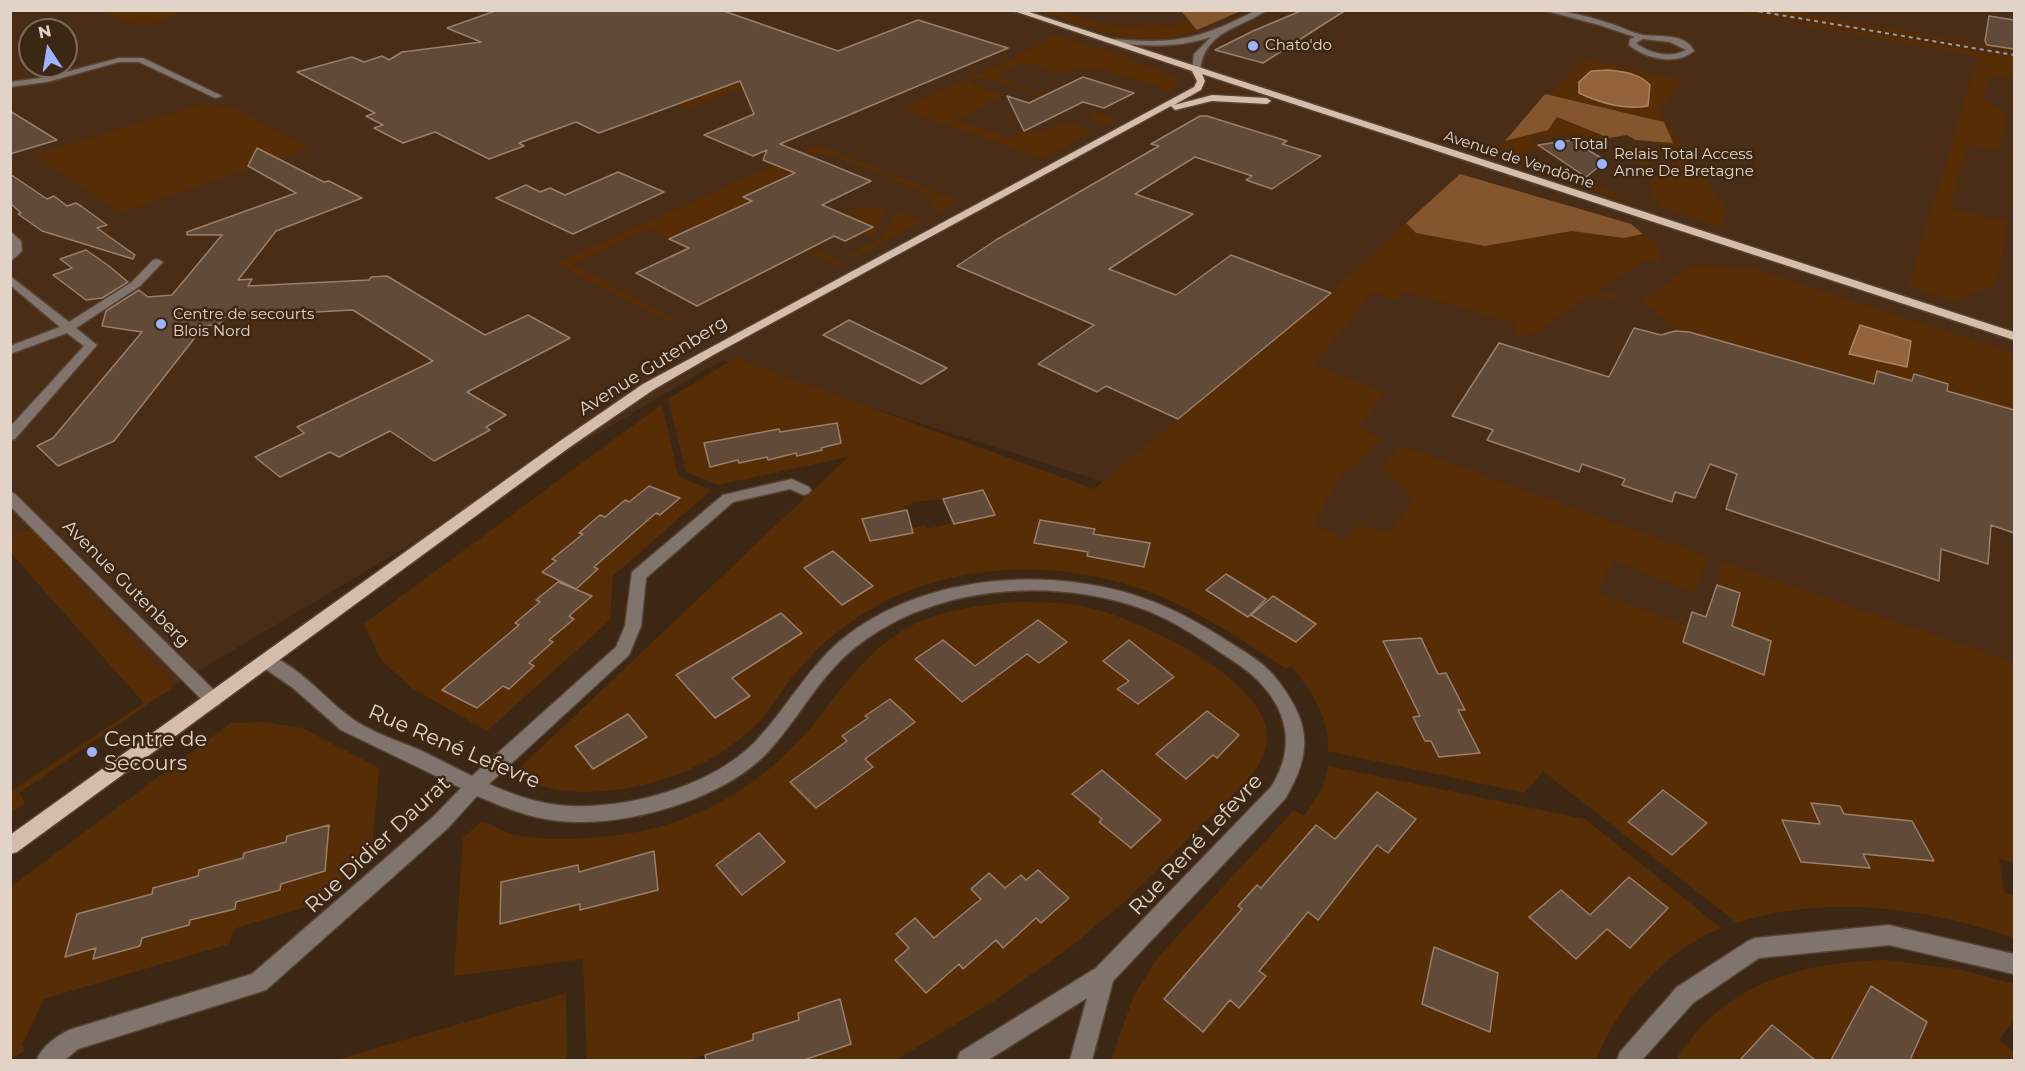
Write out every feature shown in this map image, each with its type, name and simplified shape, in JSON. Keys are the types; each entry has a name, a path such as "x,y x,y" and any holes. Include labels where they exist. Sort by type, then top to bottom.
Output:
{"main road":[{"name":"Avenue de Vendôme","path":"1014,10 2014,336"},
{"name":"Avenue Gutenberg","path":"10,846 565,444 648,387 1198,88 1201,81 1196,69"},
{"name":"Avenue Gutenberg","path":"1146,116 1189,102 1236,98 1300,106 1323,112"}],"street":[{"path":"1105,40 1168,44 1220,32 1264,10"},
{"path":"1546,10 1601,23 1642,37 1660,37 1678,41 1690,51 1674,56 1646,52 1632,43 1642,37"},
{"path":"1196,69 1198,54 1220,32"},
{"path":"10,85 47,79 119,60 140,60 218,96"},
{"path":"10,234 16,241 17,251 10,259"},
{"path":"10,350 68,328 136,284 157,262"},
{"path":"10,279 91,345 10,436"},
{"name":"Rue Didier Daurat","path":"48,1060 72,1040 258,983 440,823 475,785 623,651 633,626 638,576 728,498 792,484 804,490"},
{"name":"Avenue Gutenberg","path":"10,497 213,700"},
{"name":"Rue René Lefevre","path":"267,661 296,680 345,724 475,785 512,801 557,813 613,812 668,801 716,779 757,752 829,663 856,637 891,615 938,597 985,588 1032,586 1084,589 1133,600 1182,620 1238,655 1263,675 1281,698 1294,723 1296,748 1291,771 1278,793 1104,975 968,1060"},
{"path":"1628,1060 1685,995 1755,948 1890,935 2014,964"},
{"path":"1081,1060 1104,975"}],"shaded area":[{"path":"10,11 2014,11 2014,761 1217,518 722,360 144,703 11,553"},
{"path":"101,11 188,11 149,24 142,24 128,22"},
{"path":"1039,11 1059,11 1109,25 1133,27 1149,24 1169,27 1189,21 1197,30 1177,37 1137,39 1117,36"},
{"path":"1181,11 1241,11 1197,30"},
{"path":"1725,11 1737,11 2014,57 2014,79 1990,76 1983,100 2002,110 2008,117 1999,151 1968,145 1964,161 1970,165 1961,166 1951,208 2008,222 1997,283 1956,302 1908,286 1978,56"},
{"path":"1760,11 1787,11 2014,49 2014,52"},
{"path":"1054,35 1103,49 1169,74 1175,78 1178,86 1171,91 1158,89 1160,87 1104,70 1076,69 1063,73 1048,71 1032,64 1021,64 998,75 1007,81 1117,119 1106,124 1086,118 1095,113 989,79 973,79 970,83 1005,95 956,119 1011,138 1029,129 1040,132 1066,123 1091,131 1043,159 901,109 1014,58"},
{"path":"1583,59 1683,80 1659,111 1730,214 1723,214 1722,228 1663,208 1653,199 1649,181 1676,157 1653,142 1673,143 1664,122 1549,95"},
{"path":"1591,71 1625,72 1646,81 1650,85 1648,106 1613,105 1579,93 1579,82"},
{"path":"744,74 760,81 688,108 662,97"},
{"path":"1545,94 1664,122 1673,143 1635,140 1627,135 1609,138 1557,117 1548,130 1505,141"},
{"path":"202,104 231,106 310,148 120,213 33,155"},
{"path":"1557,117 1609,138 1577,142 1560,135 1530,138 1545,150 1523,152 1532,160 1514,162 1492,155 1505,141 1548,130"},
{"path":"819,145 959,201 937,213 924,194 902,183 837,158 815,155 788,177 744,197 792,219 797,239 843,263 837,266 807,251 799,254 717,217 669,239 648,228 573,265 673,318 667,321 575,274 558,262"},
{"path":"1650,146 1664,153 1657,155 1648,166 1616,156 1611,151 1628,147"},
{"path":"1547,171 1613,191 1625,201 1538,173"},
{"path":"1460,174 1631,224 1643,234 1624,238 1572,231 1485,246 1416,233 1406,223"},
{"path":"875,207 890,211 882,216 873,237 859,234 872,226 840,215 853,209"},
{"path":"898,212 923,221 854,258 847,255 880,239"},
{"path":"1406,223 1416,233 1485,246 1572,231 1624,238 1643,234 1654,242 1660,252 1660,262 1643,260 1598,292 1618,294 1614,299 1588,296 1533,334 1525,336 1515,333 1515,324 1405,291 1397,300 1373,292 1313,365 1385,392 1359,427 1382,439 1337,481 1313,525 1347,539 1357,524 1390,533 1413,499 1382,467 1403,446 1709,557 1694,593 1612,560 1598,593 1688,626 1683,642 1763,674 1771,641 1732,626 1740,594 1717,585 1723,562 2014,663 2014,863 1999,858 2004,892 2014,896 2014,938 1947,919 1877,908 1806,909 1771,914 1737,923 1543,771 1525,793 1328,751 1326,727 1318,705 1306,684 1291,666 1286,669 1217,625 1163,597 1105,579 1064,572 1024,569 983,572 943,579 905,592 869,610 835,634 815,652 796,672 758,723 739,740 719,754 674,776 626,788 577,792 535,784 511,776 848,457 718,485 686,472 668,399 735,358 1094,489 1331,293","holes":["813,428 821,450 797,456 796,453 769,459 767,457 710,466 704,443 731,437 732,439","943,499 945,502 995,515 954,524 952,519 949,520 951,523 927,529 926,525 912,528 913,533 870,541 863,519 905,510 904,506 913,505 912,502","1041,520 1094,530 1093,534 1149,543 1144,567 1117,563 1117,561 1089,550 1034,543","1226,575 1267,600 1273,596 1316,624 1296,642 1252,613 1248,617 1204,591","781,613 802,633 764,657 743,636","1421,638 1438,674 1446,674 1465,709 1458,710 1431,741 1425,741 1413,718 1426,713 1408,677 1400,677 1383,642","709,655 750,695 715,718 676,675","628,714 647,737 628,750 575,746","1663,790 1707,823 1672,855 1628,822","1811,804 1844,814 1869,868 1801,862 1782,820 1849,826 1818,818"]},
{"path":"1702,265 1752,268 2014,353 2014,410 1947,391 1948,384 1912,381 1874,384 1680,331 1641,302 1689,267"},
{"path":"1860,325 1911,341 1907,367 1849,354"},
{"path":"662,404 678,476 711,490 613,576 610,620 487,731 412,688 381,660 364,624","holes":["649,486 680,499 660,515 656,513 636,531 632,529 615,549 594,567 597,570 576,589 592,596 569,616 573,619 549,640 553,642 529,663 533,666 509,688 503,686 477,708 443,690 519,625 540,602 537,600 559,581 543,572 556,561 554,559 583,534 580,532 600,515 605,517 625,500 629,502"]},
{"path":"10,527 18,534 31,529 170,679 173,687 19,793 25,803 11,813 11,791 144,703 11,553"},
{"path":"1015,602 1048,602 1090,608 1147,628 1174,642 1227,676 1248,696 1262,717 1267,738 1263,755 1249,779 1123,903 1069,948 994,1001 896,1060 806,1060 851,1044 840,999 798,1013 799,1020 753,1034 753,1040 688,1060 587,1060 583,959 454,976 463,838 481,822 514,835 573,839 632,833 687,818 737,792 781,758 802,738 871,655 895,635 934,616 960,609","holes":["1038,620 1067,642 1039,663 1010,641","943,640 992,680 962,702 915,659","1129,640 1173,677 1138,704 1118,690 1129,681 1103,661","890,699 915,722 865,759 872,767 816,808 848,743 842,736 868,718 865,716","1207,711 1239,735 1217,757 1213,755 1186,778 1156,754","1102,770 1161,820 1131,848 1099,822 1102,819 1072,794","759,834 785,862 742,894","654,851 658,890 581,910 580,904 501,924 501,882 578,865 579,873","1039,870 1069,898 1042,923 1036,918 1004,948 996,940 963,969 959,964 926,993 896,960 909,948 896,934 915,918 934,938 967,910 987,904 971,889 989,873 1005,888 1020,875 1026,880"]},
{"path":"265,722 302,728 379,768 372,850 316,904 233,929 229,944 44,999 22,1045 25,1050 11,1060 11,887 231,723","holes":["329,825 325,866 281,883 280,890 236,902 235,909 190,920 189,925 142,938 140,946 94,959 96,948 66,956 152,894 153,888 198,876 199,870 243,858 244,853 286,842 288,836"]},
{"path":"1328,766 1585,819 1721,928 1680,950 1645,982 1617,1019 1596,1060 1111,1060 1134,995 1158,957 1294,810 1304,816 1323,787","holes":["1377,792 1416,819 1388,853 1347,825","1316,826 1365,860 1318,919 1308,912 1259,971 1266,976 1239,1008 1230,1000 1203,1032 1164,999 1191,967 1228,946 1218,936 1242,909 1238,906 1266,888","1629,878 1668,908 1630,948 1607,929 1576,959 1529,917 1561,891 1590,915","1434,947 1498,973 1490,1032 1422,1004"]},
{"path":"1888,960 1962,970 2014,984 2014,1020 1999,1040 2014,1052 2014,1060 1910,1060 1927,1022 1871,986 1843,1038 1875,1060 1815,1060 1772,1025 1740,1060 1675,1060 1694,1035 1726,1005 1769,981 1815,967"},
{"path":"566,993 567,1060 335,1060"}],"building":[{"path":"498,10 721,10 838,51 918,20 1008,48 780,144 871,181 822,205 873,227 845,241 834,236 697,306 636,273 689,248 669,239 752,201 743,197 795,173 763,160 767,150 753,156 704,135 754,114 740,81 599,133 576,122 519,143 524,146 489,159 435,132 403,143 374,128 383,125 366,116 375,113 297,72 352,57 364,62 382,56 389,60 402,52 481,42 447,28"},
{"path":"1303,10 1346,10 1263,63 1215,50 1253,31"},
{"path":"1989,16 2014,20 2014,49 1987,45 1985,41"},
{"path":"1083,77 1134,93 1104,108 1083,102 1024,131 1007,96 1029,103"},
{"path":"10,111 57,140 10,154"},
{"path":"1200,116 1207,116 1287,141 1282,144 1321,156 1272,189 1246,180 1252,176 1195,157 1135,194 1193,214 1109,269 1176,295 1231,255 1331,293 1178,419 1106,386 1097,392 1038,364 1094,325 957,266 996,240 1159,146 1151,144"},
{"path":"1573,140 1606,161 1586,177 1538,145"},
{"path":"257,148 324,182 329,181 362,198 276,231 238,280 252,279 248,286 369,280 371,277 387,276 485,335 528,315 570,338 467,392 506,415 486,427 490,430 434,461 390,431 339,457 330,452 280,477 255,457 304,433 297,427 433,361 353,310 225,317 219,324 204,326 114,441 58,466 37,446 53,438 142,332 102,326 106,311 139,290 148,297 172,295 222,235 187,235 187,232 296,193 248,166"},
{"path":"618,172 664,192 573,234 496,198 526,185 540,192 550,188 565,195"},
{"path":"10,174 47,199 54,196 67,206 76,203 81,206 107,225 97,228 135,255 133,259 42,231 18,214 21,213 10,203"},
{"path":"86,250 128,282 102,298 86,300 53,275 72,268 60,259"},
{"path":"849,320 947,368 921,384 823,335"},
{"path":"1634,328 1661,335 1675,331 1689,332 1874,384 1877,371 1912,381 1914,374 1948,384 1947,391 2014,410 2014,533 1991,525 1988,564 1941,549 1939,581 1726,509 1737,474 1710,464 1695,498 1675,492 1672,502 1622,485 1625,479 1582,464 1579,472 1487,440 1493,430 1452,416 1499,343 1609,377"},
{"path":"837,423 841,443 797,456 796,453 768,460 767,457 739,463 738,460 710,467 704,443 779,429 780,432"},
{"path":"649,486 680,498 660,515 656,513 594,567 598,569 576,589 542,572 556,561 552,559 583,534 579,533 600,515 605,517 625,500 629,502"},
{"path":"983,490 995,515 954,524 943,499"},
{"path":"907,510 913,533 870,541 862,519"},
{"path":"1040,520 1095,529 1093,534 1150,543 1144,567 1087,556 1088,552 1034,543"},
{"path":"833,551 873,586 842,605 804,568"},
{"path":"1226,574 1266,599 1248,617 1206,590"},
{"path":"558,582 592,596 569,616 574,619 549,640 553,642 529,663 534,666 509,689 503,686 477,708 442,690 519,625 515,623 540,602 536,600"},
{"path":"1717,585 1740,593 1732,626 1771,641 1764,675 1683,642 1692,612 1706,617"},
{"path":"1273,596 1316,624 1296,642 1251,615"},
{"path":"781,613 802,633 732,678 750,696 715,718 676,675"},
{"path":"1038,620 1067,642 1039,663 1027,654 962,702 915,659 943,640 975,666"},
{"path":"1421,638 1438,674 1446,673 1465,710 1458,710 1480,753 1439,757 1431,741 1425,741 1413,717 1420,716 1383,641"},
{"path":"1129,640 1174,677 1138,704 1117,689 1129,681 1103,661"},
{"path":"890,699 915,722 865,759 873,767 816,808 790,782 847,741 842,736"},
{"path":"1207,711 1239,735 1217,758 1213,755 1186,779 1156,754"},
{"path":"628,714 647,737 593,769 575,746"},
{"path":"1102,770 1161,820 1131,848 1099,822 1102,819 1072,794"},
{"path":"1663,790 1707,823 1672,855 1628,822"},
{"path":"1377,792 1416,819 1388,853 1377,845 1318,920 1308,912 1259,971 1266,976 1239,1008 1230,1000 1203,1032 1164,999 1242,909 1238,906 1257,885 1261,888 1316,825 1335,839"},
{"path":"1811,803 1840,806 1844,814 1912,821 1934,861 1863,854 1870,868 1801,862 1782,820 1820,824"},
{"path":"329,825 325,871 281,884 280,890 236,902 235,909 190,920 189,925 142,938 140,946 93,959 96,948 65,957 77,914 152,894 153,888 198,876 199,870 243,858 244,853 286,842 287,836"},
{"path":"759,833 785,862 742,895 716,865"},
{"path":"654,851 658,890 580,910 580,904 500,924 501,882 578,865 579,872"},
{"path":"1038,870 1069,898 1041,923 1036,918 1003,948 996,940 963,969 959,964 926,993 895,960 909,948 896,934 915,918 934,938 981,899 971,889 989,873 1005,888 1021,875 1026,880"},
{"path":"1629,877 1668,908 1630,948 1607,929 1576,959 1529,917 1561,890 1590,915"},
{"path":"1434,947 1498,973 1490,1032 1422,1004"},
{"path":"1871,986 1927,1022 1910,1060 1831,1060"},
{"path":"840,999 851,1044 804,1060 706,1060 705,1055 753,1040 753,1034 799,1020 798,1013"},
{"path":"1772,1025 1815,1060 1740,1060"}],"railway":[{"path":"1751,10 2014,55"}],"place":[{"name":"Chato'do","path":"1253,46"},
{"name":"Total","path":"1560,145"},
{"name":"Relais Total Access Anne De Bretagne","path":"1602,164"},
{"name":"Centre de secourts Blois Nord","path":"161,324"},
{"name":"Centre de Secours","path":"92,752"}]}
